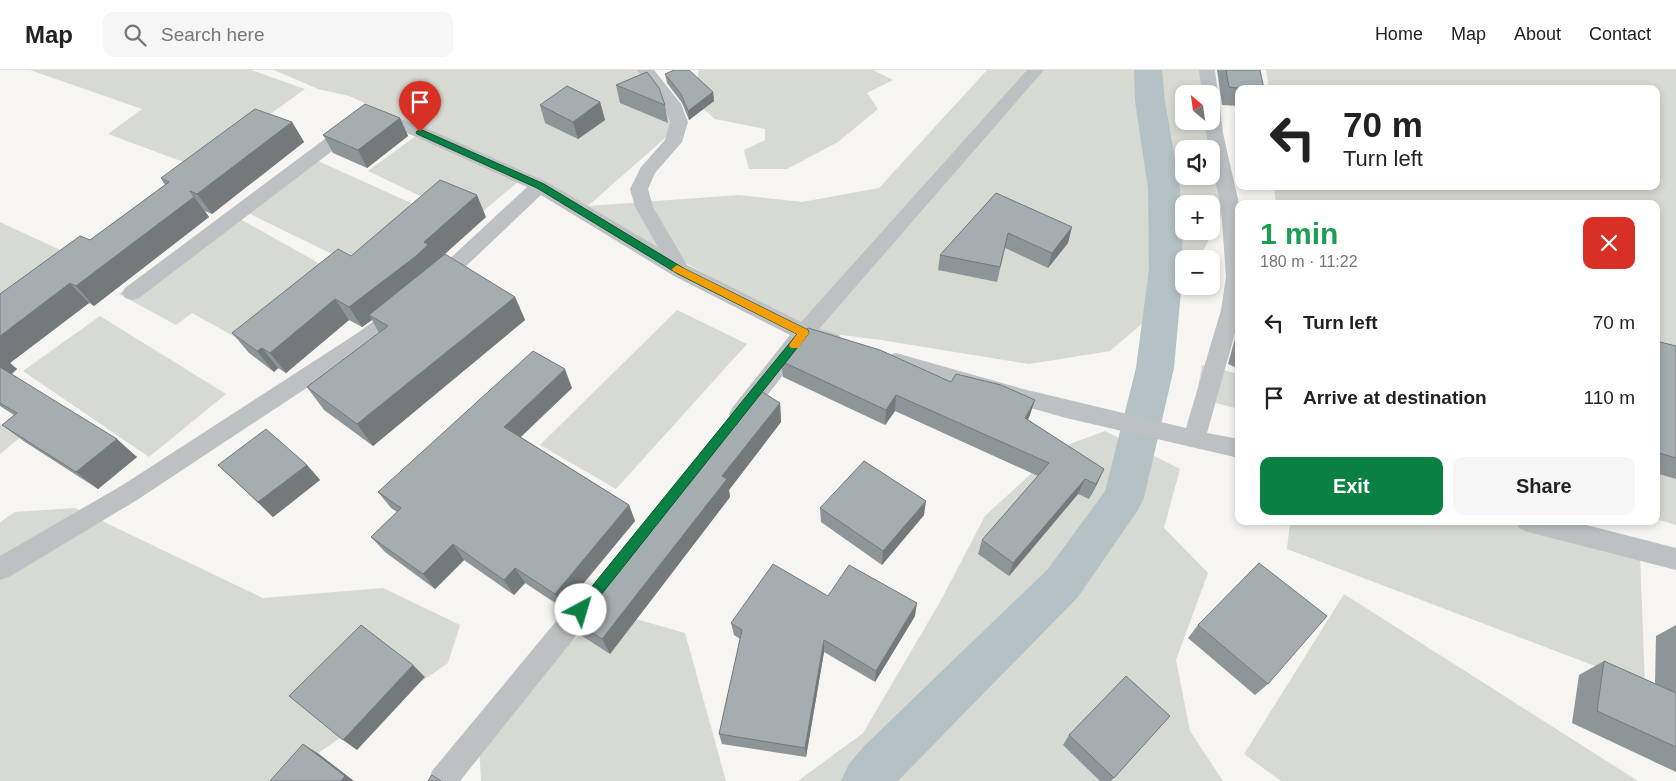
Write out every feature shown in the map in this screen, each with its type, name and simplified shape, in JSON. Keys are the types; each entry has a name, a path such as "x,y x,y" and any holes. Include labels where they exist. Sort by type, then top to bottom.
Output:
{"lane":[{"path":"645,70 672,104 679,122 673,142 647,170 639,188 644,207 682,272"},
{"path":"725,432 804,333 1036,70"},
{"path":"1207,70 1209,85"},
{"path":"132,293 371,113 420,132 540,186 682,272 804,333 852,348"},
{"path":"1214,130 1230,206 1235,265"},
{"path":"0,569 129,492 366,338 435,284 540,186"},
{"path":"1188,438 1231,310 1235,284"},
{"path":"881,356 957,380 1235,448"},
{"path":"1543,525 1676,560"},
{"path":"442,781 602,584"}],"shaded area":[{"path":"30,70 251,70 305,89 197,167 108,134 142,109"},
{"path":"274,70 651,70 682,123 588,206 739,195 802,202 879,188 987,70 1201,70 1202,85 1175,85 1175,130 1207,130 1208,140 1175,140 1175,185 1219,185 1225,208 1220,218 1220,195 1175,195 1175,240 1209,240 1204,250 1175,250 1176,295 1110,351 1029,364 881,340 802,330 549,184 349,96 318,89"},
{"path":"699,70 873,70 893,80 867,93 878,109 838,142 787,169 749,169 744,150 765,140 765,129 715,119 693,100"},
{"path":"1266,70 1676,70 1676,366 1660,363 1660,200 1276,200 1274,190 1660,190 1660,85 1268,85"},
{"path":"417,135 519,181 482,212 441,206 368,171"},
{"path":"316,160 433,213 365,270 246,212"},
{"path":"231,214 351,281 291,293 235,337 192,313 176,325 119,294"},
{"path":"0,222 84,261 0,323"},
{"path":"677,310 747,344 616,489 540,445"},
{"path":"100,316 226,394 149,457 23,371"},
{"path":"1202,365 1235,373 1235,408 1196,398"},
{"path":"0,424 22,436 0,454"},
{"path":"1105,431 1180,469 1164,528 1208,573 1176,660 1190,731 1223,781 798,781 863,733 940,602 985,516 1059,448"},
{"path":"1660,465 1676,469 1676,525 1660,520"},
{"path":"75,508 263,598 383,588 460,625 448,663 278,781 0,781 0,522 15,512"},
{"path":"1290,525 1525,525 1640,555 1645,685 1287,549"},
{"path":"1344,594 1638,781 1281,781 1244,754"},
{"path":"615,613 685,633 726,781 481,781 479,743 523,672"}],"building":[{"path":"674,70 689,70 713,92 688,111 681,94 665,74"},
{"path":"1226,70 1260,70 1263,85 1235,85 1235,88 1229,87"},
{"path":"647,72 659,88 665,105 616,85"},
{"path":"567,86 600,102 573,122 540,105"},
{"path":"365,104 400,118 358,150 323,135"},
{"path":"255,109 292,122 197,194 190,191 194,197 76,286 70,283 0,336 0,294 80,236 90,240 169,182 161,178"},
{"path":"440,180 477,195 424,242 428,245 416,256 349,307 335,299 270,353 262,348 257,351 232,333 338,249 351,256"},
{"path":"996,193 1072,227 1052,253 1008,233 1000,267 940,255"},
{"path":"445,254 515,297 357,424 307,387 388,326 369,315"},
{"path":"808,328 880,350 951,382 956,374 1001,385 1035,400 1025,418 1104,469 1096,484 1085,479 1013,563 982,540 1049,463 896,395 886,410 781,361"},
{"path":"1660,342 1676,346 1676,458 1660,453"},
{"path":"533,351 565,369 504,427 629,505 555,594 515,568 504,580 453,544 423,574 371,537 401,508 378,492"},
{"path":"0,367 117,439 76,472 2,425 17,413 0,403"},
{"path":"756,388 780,403 722,476 727,479 602,639 570,619"},
{"path":"266,429 307,465 258,502 218,465"},
{"path":"864,461 926,501 883,551 820,508"},
{"path":"1259,563 1327,616 1268,684 1198,625"},
{"path":"773,564 828,596 849,565 917,603 876,671 824,640 805,748 719,734 742,630 731,623"},
{"path":"361,625 413,665 343,740 289,696"},
{"path":"1604,661 1676,693 1676,747 1597,711"},
{"path":"1126,676 1170,716 1114,778 1069,735"},
{"path":"303,744 345,776 341,781 270,781"},
{"path":"432,775 441,781 428,781"}],"waterway":[{"path":"866,781 881,763 1063,583 1124,498 1155,368 1166,269 1164,189 1150,101 1148,70"}],"slow traffic":[{"path":"677,269 804,333 795,345"}],"route":[{"path":"420,132 540,186 682,272 804,333 581,610"}]}
